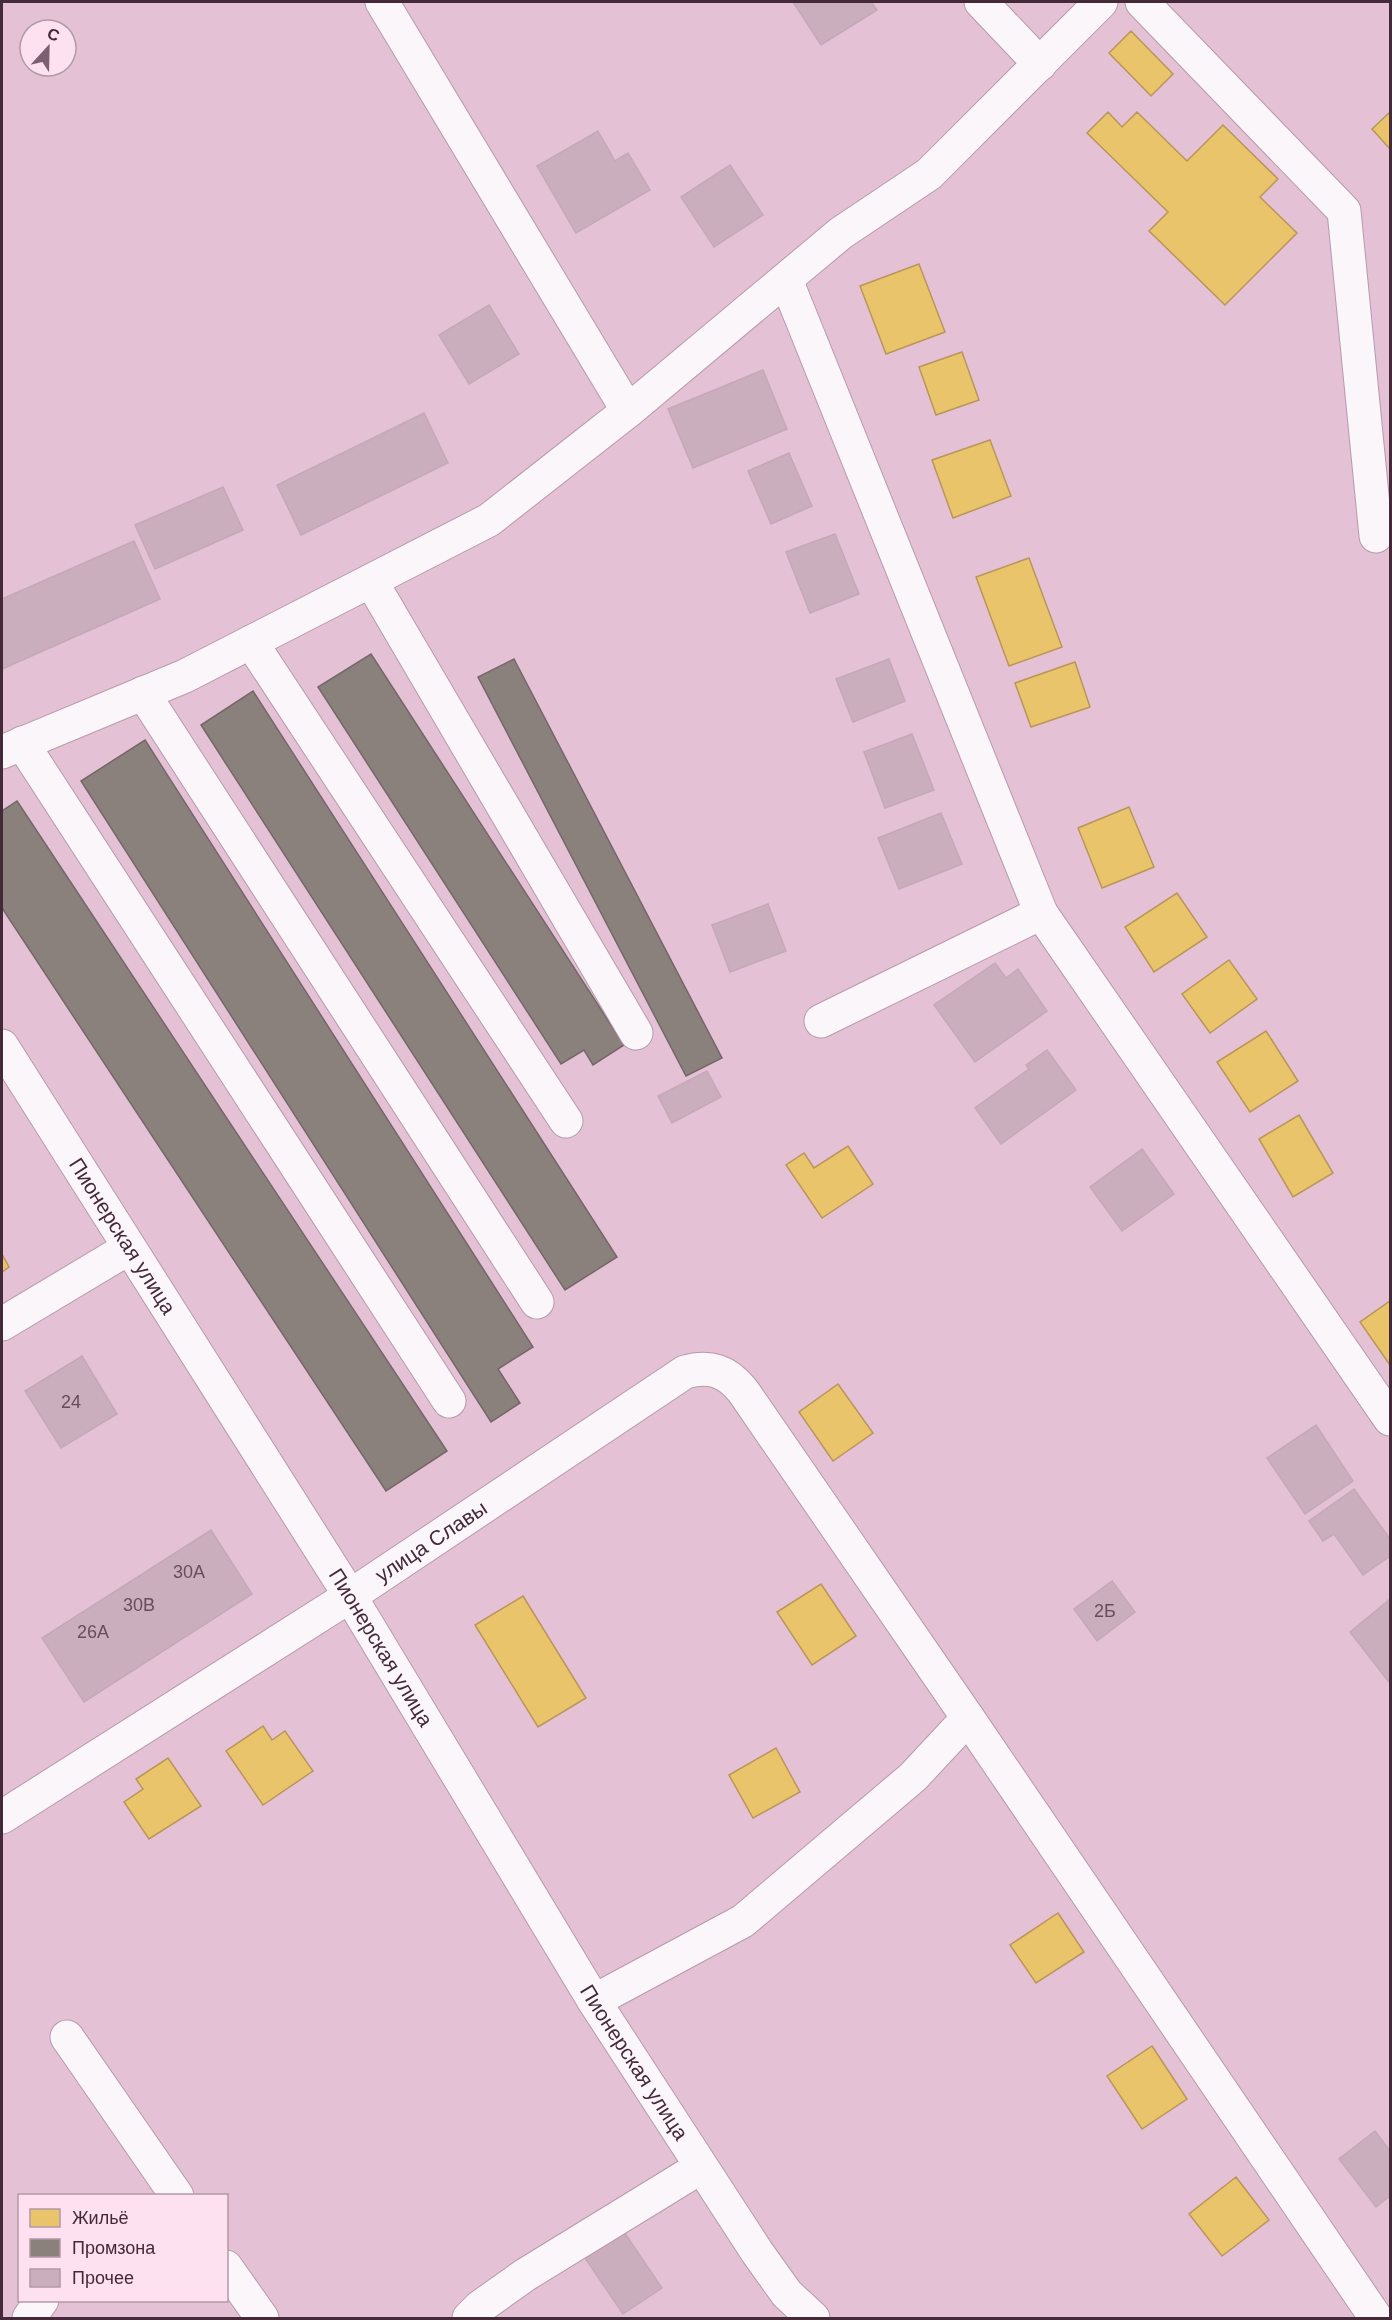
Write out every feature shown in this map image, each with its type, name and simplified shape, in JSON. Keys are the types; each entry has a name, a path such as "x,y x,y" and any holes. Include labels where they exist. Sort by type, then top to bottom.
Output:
{"street":[{"path":"382,2 628,411"},
{"path":"981,2 1040,64"},
{"path":"449,1401 12,748 185,676 489,520 628,411 841,233 929,174 1101,2"},
{"path":"1142,2 1344,211 1376,536"},
{"path":"786,280 1041,913 1390,1419"},
{"path":"371,580 636,1033"},
{"path":"251,642 566,1121"},
{"path":"143,693 537,1302"},
{"path":"820,1021 1041,913"},
{"name":"Пионерская улица","path":"2,1046 350,1596 594,2001 757,2252 787,2294 813,2319"},
{"path":"2,1324 129,1248"},
{"name":"улица Славы","path":"2,1817 350,1596 685,1372 698,1369 711,1369 735,1380 969,1718"},
{"path":"594,2001 742,1921 913,1777 969,1718 1376,2319"},
{"path":"67,2037 166,2192"},
{"path":"469,2319 480,2307 525,2275 702,2167"},
{"path":"228,2270 262,2319"},
{"path":"29,2319 41,2302"}],"building: Жильё":[{"path":"1131,31 1173,74 1151,96 1109,53"},
{"path":"1108,112 1122,127 1137,112 1187,161 1223,125 1278,179 1260,197 1297,233 1225,305 1149,231 1168,212 1087,133"},
{"path":"1390,112 1390,149 1372,129"},
{"path":"919,264 945,332 886,354 860,286"},
{"path":"962,352 979,400 936,415 919,367"},
{"path":"990,440 1011,496 953,518 932,460"},
{"path":"1029,558 1062,647 1009,666 976,577"},
{"path":"1075,662 1090,707 1031,727 1015,683"},
{"path":"1129,807 1154,867 1102,888 1078,828"},
{"path":"1177,893 1207,937 1154,972 1125,927"},
{"path":"1229,960 1257,999 1210,1033 1182,994"},
{"path":"1266,1031 1298,1081 1250,1112 1217,1062"},
{"path":"1299,1115 1333,1173 1293,1197 1259,1139"},
{"path":"848,1146 873,1184 822,1218 786,1165 804,1153 814,1168"},
{"path":"2,1254 9,1267 2,1272"},
{"path":"1390,1301 1390,1365 1360,1322"},
{"path":"838,1384 873,1433 833,1461 799,1412"},
{"path":"821,1584 856,1636 812,1665 777,1612"},
{"path":"523,1596 586,1698 538,1727 475,1625"},
{"path":"263,1726 272,1740 285,1731 313,1771 263,1805 226,1751"},
{"path":"776,1748 800,1792 753,1818 729,1775"},
{"path":"168,1758 201,1806 149,1839 124,1802 143,1789 136,1779"},
{"path":"1058,1913 1084,1952 1036,1983 1010,1945"},
{"path":"1152,2046 1187,2099 1142,2129 1107,2076"},
{"path":"1236,2177 1269,2220 1222,2256 1189,2214"}],"building: Промзона":[{"path":"371,654 624,1045 593,1065 584,1050 561,1064 318,687"},
{"path":"514,659 722,1058 686,1076 478,677"},
{"path":"253,691 617,1257 565,1290 201,725"},
{"path":"145,740 533,1347 498,1369 520,1403 491,1422 81,781"},
{"path":"17,801 447,1451 386,1491 2,908 2,811"}],"building: Прочее":[{"path":"793,2 871,2 877,10 821,45"},
{"path":"598,131 615,161 628,153 650,190 576,233 537,166"},
{"path":"730,165 763,215 714,247 681,197"},
{"path":"489,305 519,354 469,384 439,335"},
{"path":"763,370 787,429 693,468 668,409"},
{"path":"424,413 448,463 301,535 277,485"},
{"path":"789,453 812,506 771,524 748,471"},
{"path":"223,487 243,530 155,569 135,525"},
{"path":"835,534 859,594 810,613 786,552"},
{"path":"134,541 160,599 2,669 2,599"},
{"path":"889,659 905,701 853,722 836,679"},
{"path":"912,734 934,790 885,808 864,752"},
{"path":"941,813 962,864 899,889 878,838"},
{"path":"768,904 786,951 730,972 712,925"},
{"path":"995,963 1006,978 1018,969 1047,1011 975,1062 934,1005"},
{"path":"1047,1050 1076,1090 1001,1144 975,1108 1029,1069 1026,1065"},
{"path":"707,1071 721,1097 672,1123 658,1096"},
{"path":"1142,1149 1174,1194 1122,1231 1090,1187"},
{"path":"82,1356 117,1414 61,1448 25,1391"},
{"path":"1316,1425 1353,1481 1305,1514 1267,1458"},
{"path":"1354,1489 1390,1539 1390,1556 1363,1575 1334,1534 1323,1541 1309,1521"},
{"path":"211,1530 252,1594 84,1702 42,1638"},
{"path":"1112,1581 1135,1612 1097,1641 1074,1609"},
{"path":"1390,1599 1390,1681 1389,1682 1350,1632"},
{"path":"1375,2131 1390,2151 1390,2196 1376,2207 1339,2159"},
{"path":"624,2232 662,2288 623,2314 585,2258"}]}
